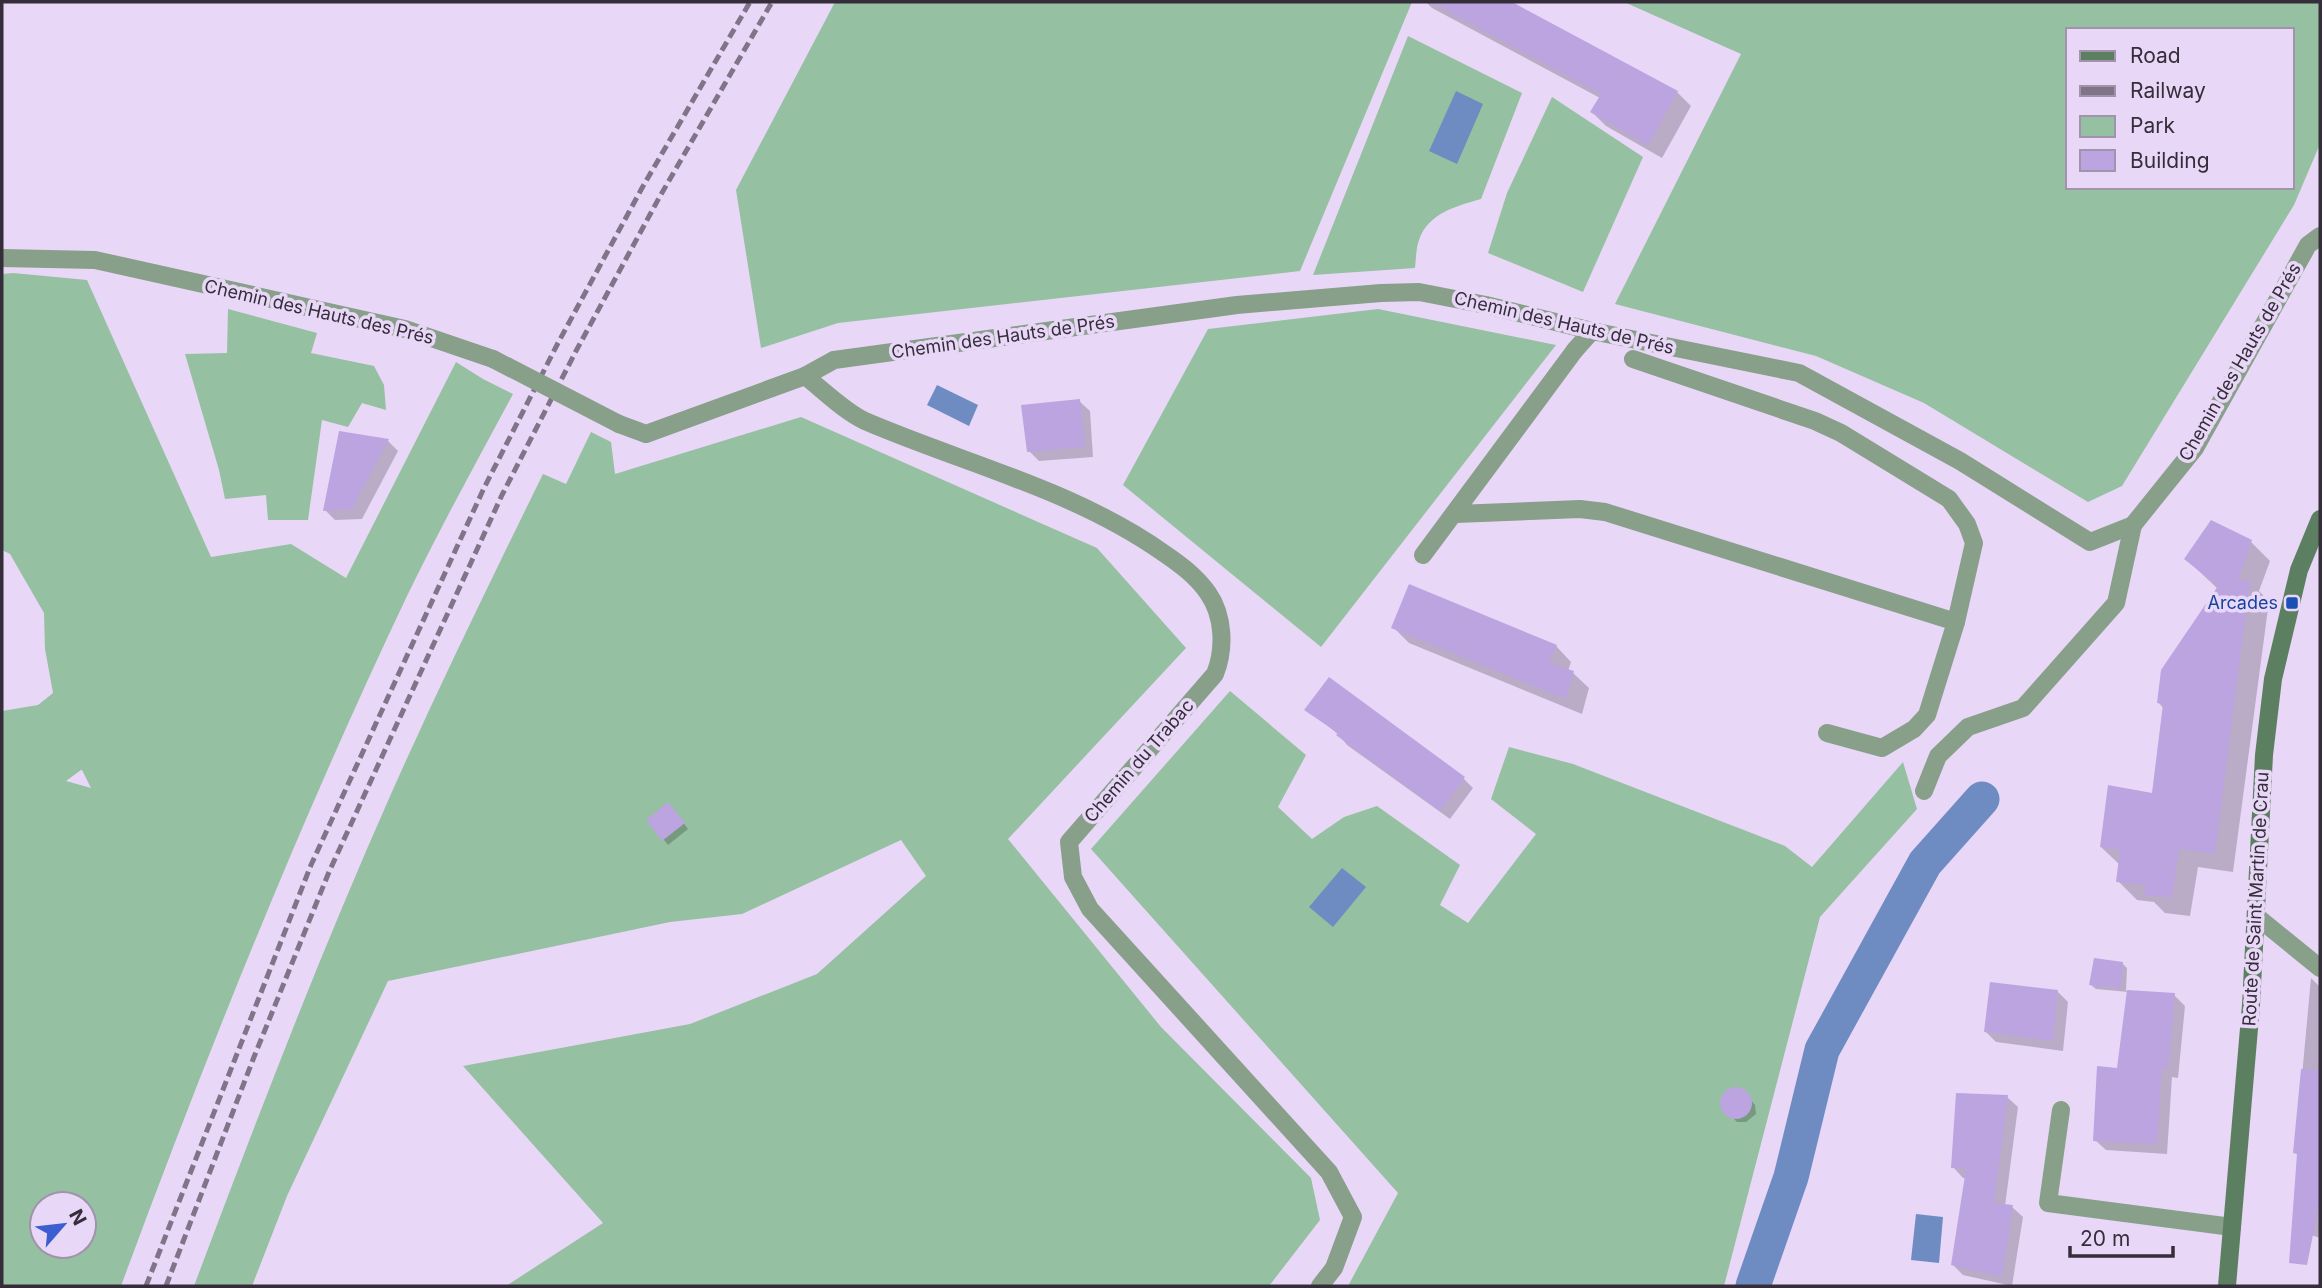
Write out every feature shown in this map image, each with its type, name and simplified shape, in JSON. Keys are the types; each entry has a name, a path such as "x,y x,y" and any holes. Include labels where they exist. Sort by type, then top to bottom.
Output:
{"main road":[{"name":"Route de Saint Martin de Crau","path":"2227,1286 2256,916 2264,755 2273,679 2299,570 2320,519"}],"street":[{"name":"Chemin des Hauts de Prés","path":"619,424 646,434 805,376 834,360 1237,305 1419,292 1799,373 1960,461 2090,542 2133,525 2195,448 2308,245 2320,236"},
{"name":"Chemin des Hauts des Prés","path":"2,258 95,260 405,329 493,359 619,424"},
{"path":"1423,555 1575,350 1592,331"},
{"path":"1633,359 1815,421 1841,433 1949,499 1967,524 1973,543 1956,622 1927,715 1914,729 1882,748 1826,733"},
{"name":"Chemin du Trabac","path":"805,376 861,419 1056,495 1108,519 1186,569 1209,595 1221,628 1219,662 1215,674 1069,842 1073,877 1090,909 1329,1171 1353,1217 1334,1268 1320,1286"},
{"path":"1456,514 1580,509 1605,512 1956,622"},
{"path":"1924,791 1938,756 1968,727 2023,708 2116,603 2133,525"},
{"path":"2256,916 2320,968"},
{"path":"2061,1110 2048,1203 2232,1227"}],"green space":[{"path":"835,2 1412,2 1300,271 838,323 761,348 736,190"},
{"path":"1624,2 2320,2 2320,144 2294,205 2122,486 2088,502 1924,403 1816,356 1615,304 1741,54"},
{"path":"1408,36 1522,93 1481,199 1444,212 1429,223 1418,243 1415,268 1313,275"},
{"path":"1552,97 1643,157 1583,292 1488,253 1507,193"},
{"path":"2,274 87,280 211,557 291,544 346,578 456,362 513,394 420,571 329,766 221,1025 121,1286 2,1286 2,711 38,705 53,693 45,649 44,613 10,554 2,550","holes":["82,770 91,788 66,781"]},
{"path":"228,309 317,333 311,353 374,366 384,385 386,410 362,403 348,427 322,420 308,520 268,520 266,495 225,499 185,354 227,353"},
{"path":"1378,309 1556,345 1321,647 1123,485 1208,329"},
{"path":"801,417 1097,548 1186,648 1008,839 1161,1027 1311,1178 1320,1220 1269,1286 506,1286 603,1223 463,1066 690,1024 817,974 926,876 901,840 742,914 670,922 388,981 287,1196 252,1286 194,1286 289,1039 364,855 446,673 543,474 566,484 591,432 611,442 615,474"},
{"path":"1230,691 1306,755 1278,807 1312,839 1344,817 1377,806 1460,865 1440,905 1468,923 1536,834 1491,799 1509,747 1573,764 1785,846 1812,867 1903,762 1917,809 1820,917 1724,1286 1348,1286 1398,1193 1091,849"}],"water":[{"path":"1456,91 1483,104 1457,164 1429,151"},
{"path":"937,385 978,405 969,426 927,405"},
{"path":"1342,868 1366,887 1333,927 1309,907"},
{"path":"1916,1214 1943,1217 1939,1263 1911,1260"}],"building":[{"path":"1431,2 1512,2 1678,91 1648,145 1590,112 1601,94"},
{"path":"1080,399 1085,447 1027,452 1021,405"},
{"path":"339,431 389,439 352,509 323,511"},
{"path":"2211,520 2252,540 2238,580 2250,581 2215,854 2179,849 2172,898 2144,895 2146,885 2116,882 2120,850 2100,847 2108,785 2152,793 2163,704 2157,703 2161,670 2218,586 2184,559"},
{"path":"1409,584 1557,645 1549,663 1574,671 1566,699 1391,628"},
{"path":"1329,677 1465,777 1440,811 1304,710"},
{"path":"668,802 685,823 662,841 646,820"},
{"path":"2094,958 2123,962 2121,988 2089,985"},
{"path":"1990,982 2058,990 2053,1041 1984,1032"},
{"path":"2127,990 2175,993 2168,1068 2162,1068 2157,1144 2093,1141 2097,1066 2117,1068"},
{"path":"2301,1069 2320,1070 2320,1199 2307,1265 2289,1263 2297,1154 2293,1153"},
{"path":"1736,1087 1747,1092 1752,1103 1747,1114 1736,1119 1725,1114 1720,1103 1725,1092"},
{"path":"1956,1093 2008,1095 1994,1203 2013,1205 2002,1277 1951,1265 1966,1169 1951,1168"}],"waterway":[{"path":"1753,1286 1791,1177 1822,1050 1925,863 1982,799"}],"railway":[{"path":"146,1286 311,865 484,488 642,188 750,2"},
{"path":"166,1286 329,872 502,495 659,198 772,2"}],"place":[{"name":"Arcades","path":"2292,603"}]}
